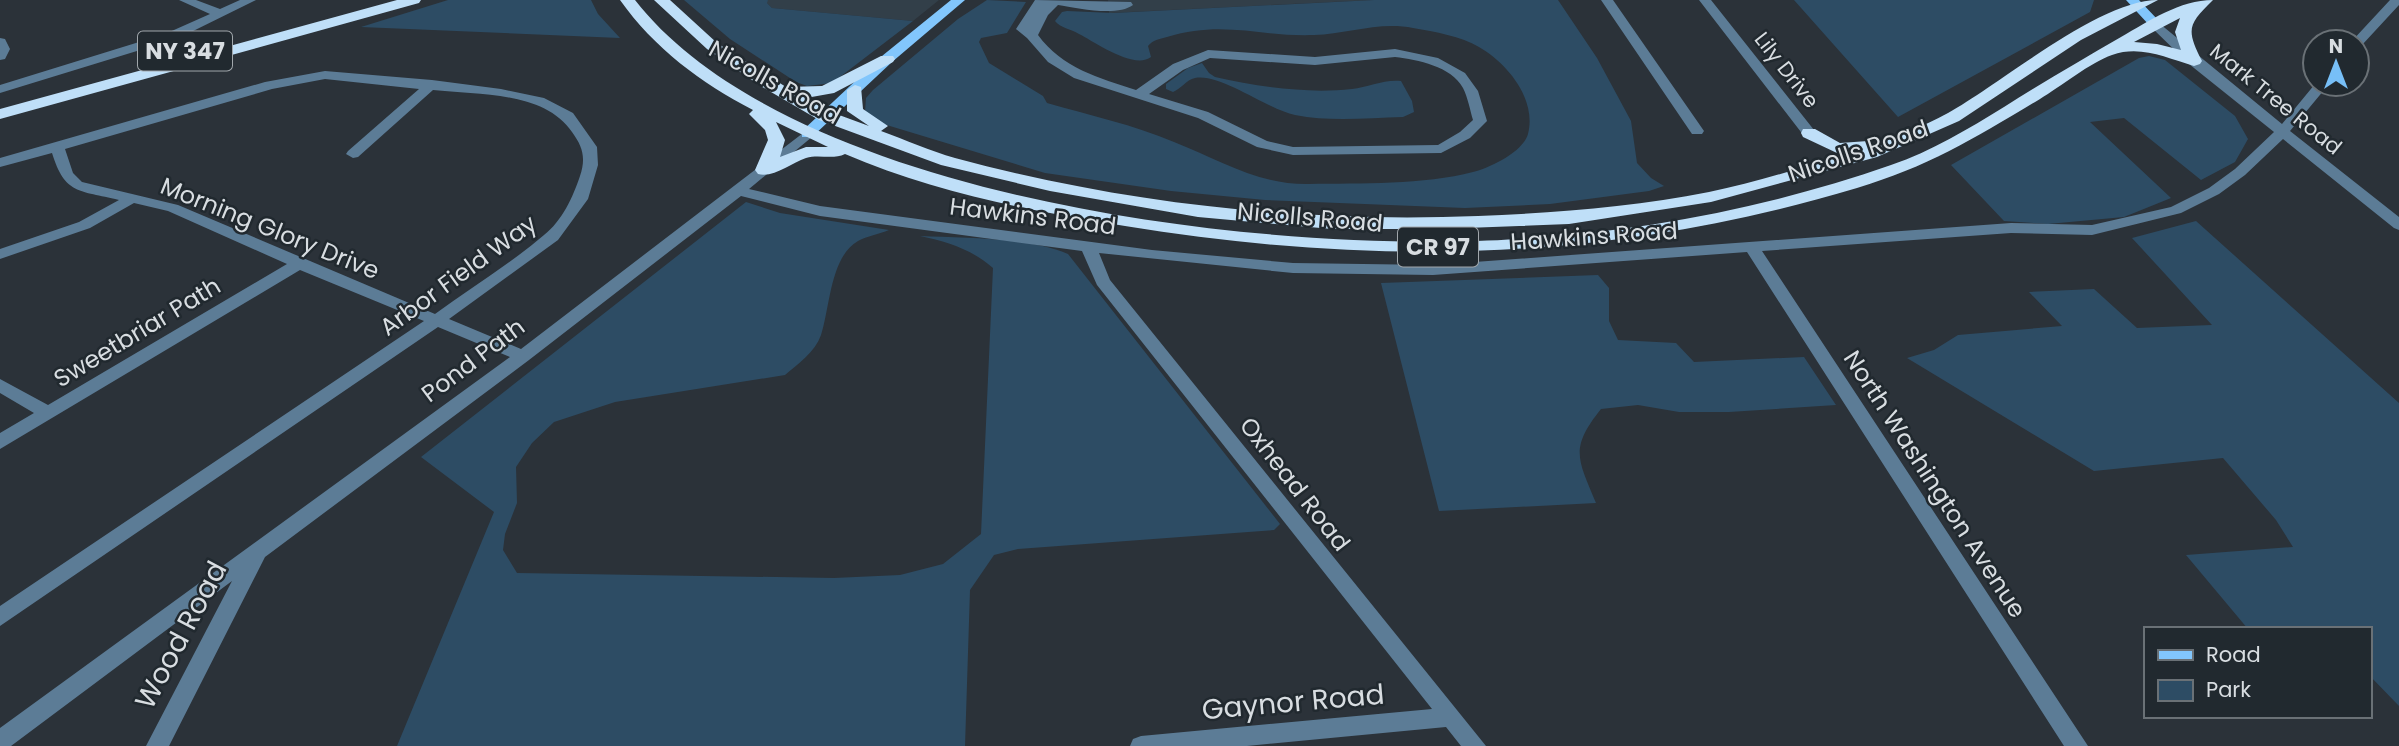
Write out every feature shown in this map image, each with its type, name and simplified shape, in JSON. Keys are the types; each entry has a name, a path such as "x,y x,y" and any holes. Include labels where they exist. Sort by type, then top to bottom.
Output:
{"highway":[{"name":"NY 347","path":"0,102 371,0"},
{"name":"NY 347","path":"0,114 414,0"},
{"name":"Nicolls Road","path":"627,0 645,24 667,45 738,95 807,134 926,178 999,197 1148,225 1381,248 1517,245 1656,229 1773,205 1903,167 1966,137 2154,23 2206,0"},
{"name":"Nicolls Road","path":"661,0 699,37 765,82 825,116 947,161 1050,187 1198,212 1332,223 1439,223 1569,218 1710,197 1871,153 1953,117 2076,37 2141,2"},
{"path":"2076,37 2108,11 2113,0"},
{"path":"2154,23 2157,8 2164,0"},
{"path":"2194,61 2181,34 2182,25 2190,13 2206,0"},
{"path":"2102,55 2127,47 2147,46 2168,50 2194,61"},
{"path":"765,82 802,94 814,95 843,84 864,69 887,59"},
{"path":"855,90 855,111 890,130 888,139"},
{"path":"738,95 774,127 777,148 764,170"},
{"path":"1809,133 1837,148 1902,139"},
{"path":"1782,177 1817,156 1819,152 1809,133"},
{"path":"764,170 792,156 819,150 875,159"}],"main road":[{"name":"Pond Path","path":"807,134 887,59 959,0"},
{"name":"Mark Tree Road","path":"2141,2 2154,23"}],"street":[{"path":"185,0 219,13"},
{"path":"0,89 178,33 250,0"},
{"path":"1032,28 1042,0"},
{"path":"1032,28 1054,0 1090,7 1127,5"},
{"path":"1607,0 1697,131"},
{"name":"Lily Drive","path":"1705,0 1809,133"},
{"path":"2371,32 2393,17 2398,0"},
{"name":"Mark Tree Road","path":"2154,23 2194,61 2399,225"},
{"path":"1032,28 1049,56 1075,75 1138,95 1203,115 1262,144 1293,151 1441,149 1465,135 1480,121 1467,83 1447,68 1416,55 1395,53 1315,61 1208,54 1178,66 1138,95"},
{"path":"178,33 189,50"},
{"path":"0,42 4,49 0,56"},
{"name":"Arbor Field Way","path":"0,163 297,79 340,76 516,95 568,116 590,147 592,165 580,199 552,237 436,321 0,617"},
{"path":"352,154 432,85"},
{"name":"Hawkins Road","path":"738,191 820,211 1152,255 1293,268 1433,270 2011,228 2092,230 2176,210 2214,191 2240,172 2282,133 2311,98"},
{"name":"Pond Path","path":"0,741 523,356 738,191 807,134"},
{"name":"Morning Glory Drive","path":"57,146 69,180 77,185 173,208 299,264 523,356"},
{"path":"0,254 64,234 102,217 131,198"},
{"name":"Oxhead Road","path":"1088,245 1104,281 1475,746"},
{"name":"North Washington Avenue","path":"1753,248 2077,746"},
{"name":"Sweetbriar Path","path":"0,442 299,264"},
{"path":"0,385 47,413"},
{"name":"Wood Road","path":"157,746 258,551"},
{"name":"Gaynor Road","path":"1141,746 1450,716"}],"shaded area":[{"path":"939,0 913,21 772,8 766,2"},
{"path":"1108,0 1374,0 1109,13"}],"green space":[{"path":"448,0 591,0 598,14 620,38 361,27"},
{"path":"684,0 768,0 767,3 772,8 913,21 832,83 807,86 796,82 730,39"},
{"path":"987,0 1026,2 1007,33 981,38 979,42 989,63 1043,96 1047,103 1143,130 1256,176 1309,184 1413,181 1454,176 1488,167 1513,153 1525,141 1530,121 1524,95 1500,62 1472,43 1456,37 1401,26 1314,35 1224,29 1187,32 1152,42 1148,46 1151,57 1135,60 1125,58 1055,21 1062,12 1067,11 1113,13 1374,0 1558,0 1597,58 1631,121 1637,163 1651,178 1664,186 1649,191 1550,204 1465,208 1265,200 1171,191 1045,173 880,123 865,112 866,98 873,90 958,19"},
{"path":"1794,0 2094,0 2090,12 1898,117"},
{"path":"2149,56 2165,60 2235,116 2248,139 2235,162 2201,180 2124,118 2090,122 2171,198 2124,217 2048,224 2004,221 1951,165 2139,58"},
{"path":"1202,63 1215,77 1283,89 1335,90 1401,81 1412,101 1414,112 1403,117 1349,119 1295,115 1231,86 1206,78 1192,79 1173,92 1166,89 1166,84 1188,68"},
{"path":"746,202 780,213 889,230 862,239 849,249 836,271 821,335 815,347 785,375 615,402 554,422 532,443 516,467 517,503 505,534 503,550 517,573 834,578 900,575 943,564 981,534 993,268 959,247 920,236 1016,241 1068,254 1280,524 1274,530 1018,549 994,555 970,590 965,746 397,746 494,512 421,457"},
{"path":"2196,221 2399,403 2399,706 2371,677 2371,627 2246,627 2186,555 2293,547 2276,520 2223,458 2094,471 1907,358 1934,350 1958,335 2062,326 2029,292 2094,289 2137,328 2212,325 2132,238"},
{"path":"1598,275 1609,288 1609,321 1618,340 1676,343 1694,362 1804,357 1836,405 1729,412 1679,412 1638,405 1601,409 1584,434 1580,454 1581,464 1596,503 1439,511 1381,283"}]}
